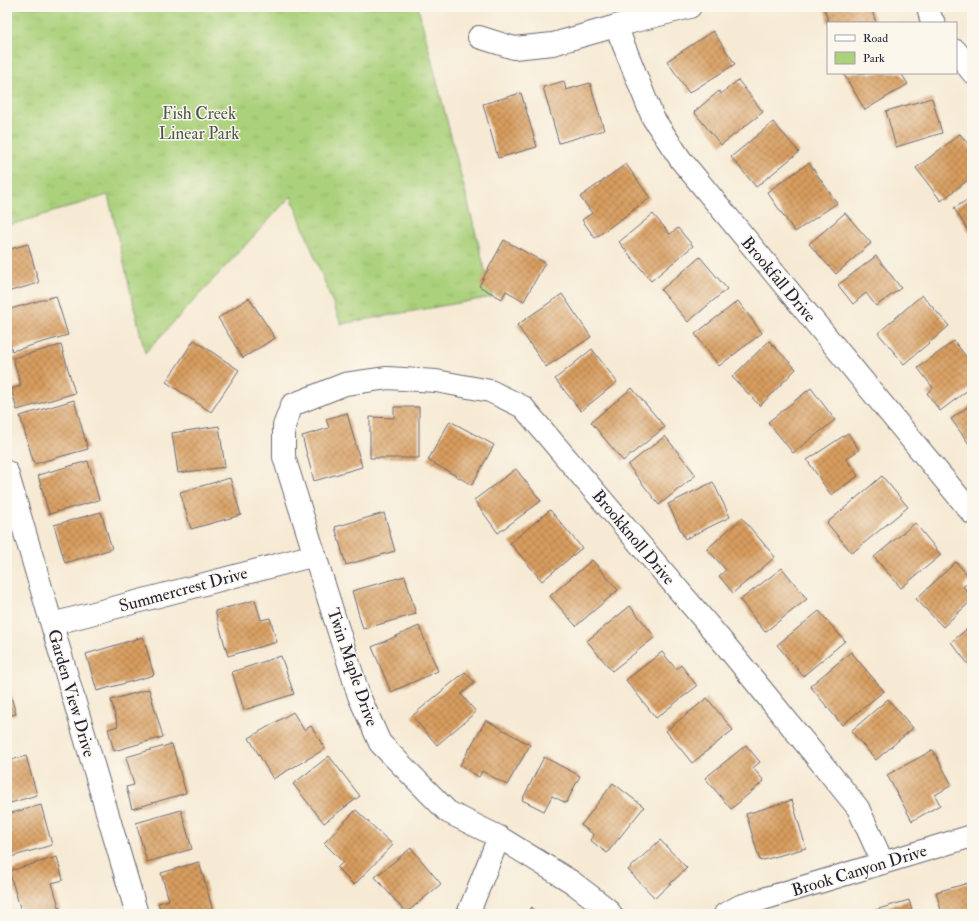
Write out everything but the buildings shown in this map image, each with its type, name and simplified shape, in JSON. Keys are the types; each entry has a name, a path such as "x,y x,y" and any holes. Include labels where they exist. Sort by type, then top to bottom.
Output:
{"street":[{"path":"479,37 514,48 553,44 690,7"},
{"path":"928,7 933,22"},
{"name":"Brookfall Drive","path":"616,26 653,118 681,160 972,513"},
{"path":"957,52 972,72"},
{"name":"Brookknoll Drive","path":"292,406 344,384 387,378 436,381 490,391 523,407 727,648 858,808 883,862"},
{"name":"Twin Maple Drive","path":"292,406 284,426 284,457 359,696 380,743 448,812 499,837 572,882 606,908 611,914"},
{"name":"Garden View Drive","path":"7,472 137,914"},
{"name":"Summercrest Drive","path":"52,624 315,555"},
{"name":"Brook Canyon Drive","path":"725,914 740,906 972,836"},
{"path":"468,914 499,837"}],"green space":[{"name":"Fish Creek Linear Park","path":"7,7 418,7 492,297 341,324 291,196 145,353 108,195 7,226"}]}
